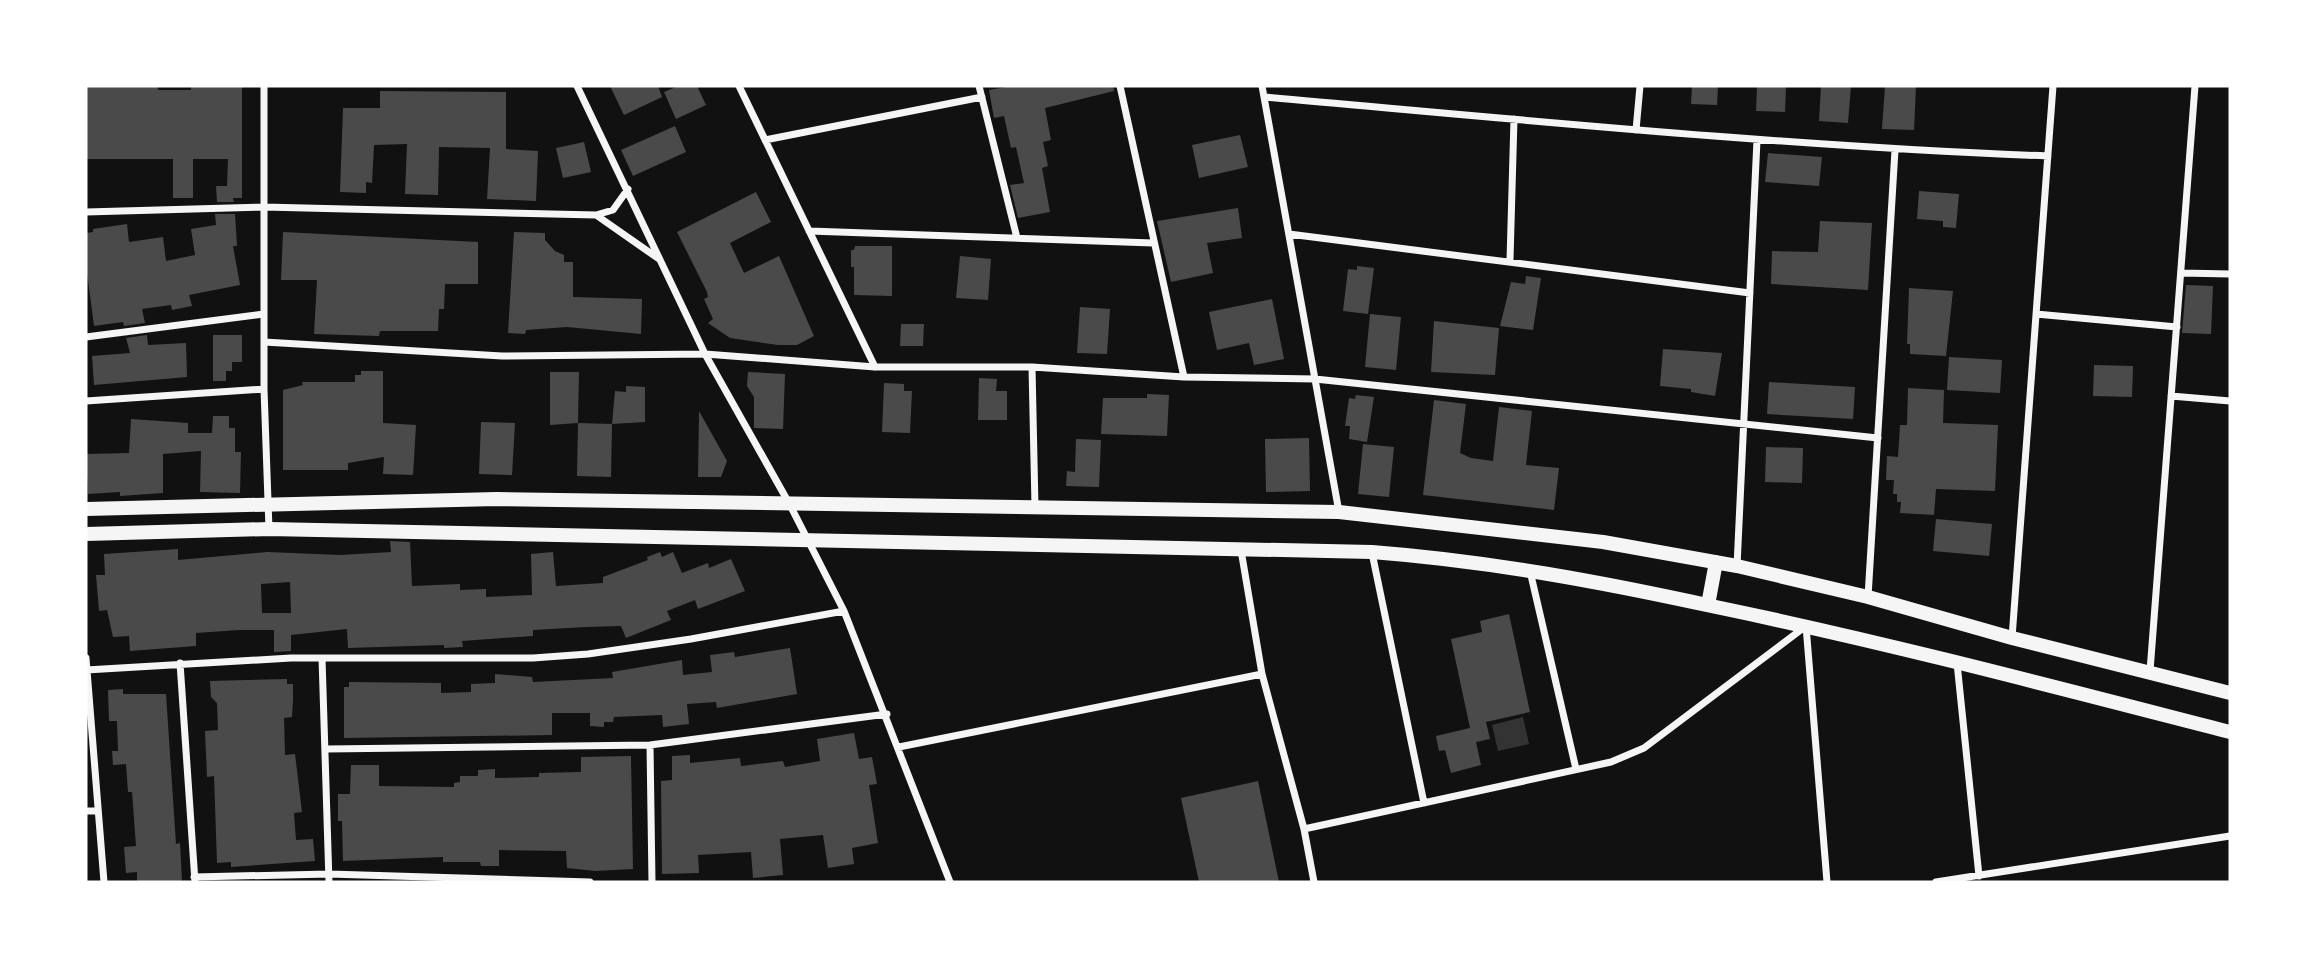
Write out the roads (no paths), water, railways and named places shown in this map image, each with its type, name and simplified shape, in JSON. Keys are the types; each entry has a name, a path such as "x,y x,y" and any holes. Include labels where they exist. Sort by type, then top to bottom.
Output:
{"main road":[{"path":"86,509 497,499 1339,512 1603,542 1737,566 1868,597 2012,638 2230,693"},
{"path":"86,534 269,529 1372,552 1431,556 1530,570 1806,626 2230,732"},
{"path":"1708,605 1716,562"}],"street":[{"path":"264,86 264,389 269,529"},
{"path":"577,86 705,354 790,505 844,611 887,714 950,882"},
{"path":"739,86 875,367"},
{"path":"979,86 1017,238"},
{"path":"1120,86 1184,377"},
{"path":"1262,86 1339,512"},
{"path":"1636,130 1640,86"},
{"path":"2012,638 2053,86"},
{"path":"2150,671 2195,86"},
{"path":"765,140 982,97"},
{"path":"1264,97 1757,140 1895,150 2048,156"},
{"path":"1510,260 1514,119"},
{"path":"1737,566 1757,140"},
{"path":"1868,597 1895,150"},
{"path":"86,212 264,207 596,215 613,210 628,190"},
{"path":"596,215 659,258"},
{"path":"809,231 1153,243"},
{"path":"1289,234 1510,260 1750,293"},
{"path":"2181,273 2230,274"},
{"path":"86,337 264,314"},
{"path":"2036,314 2177,327"},
{"path":"264,342 502,356 705,354 875,367 1032,368 1184,377 1315,379 1878,438"},
{"path":"1032,368 1035,508"},
{"path":"86,401 264,389"},
{"path":"2171,397 2230,401"},
{"path":"1241,549 1262,674 1304,829 1314,882"},
{"path":"1372,552 1424,803"},
{"path":"1530,570 1576,769"},
{"path":"86,670 180,663 322,658 533,658 589,654 844,611"},
{"path":"1304,829 1611,762 1644,748 1806,626"},
{"path":"1806,626 1827,882"},
{"path":"86,658 104,882"},
{"path":"322,658 327,749 329,878"},
{"path":"1957,662 1979,876"},
{"path":"180,663 195,879 590,882"},
{"path":"899,747 1262,674"},
{"path":"327,749 650,745 887,714"},
{"path":"650,745 652,882"},
{"path":"86,811 98,811"},
{"path":"1936,882 2230,836"}]}
